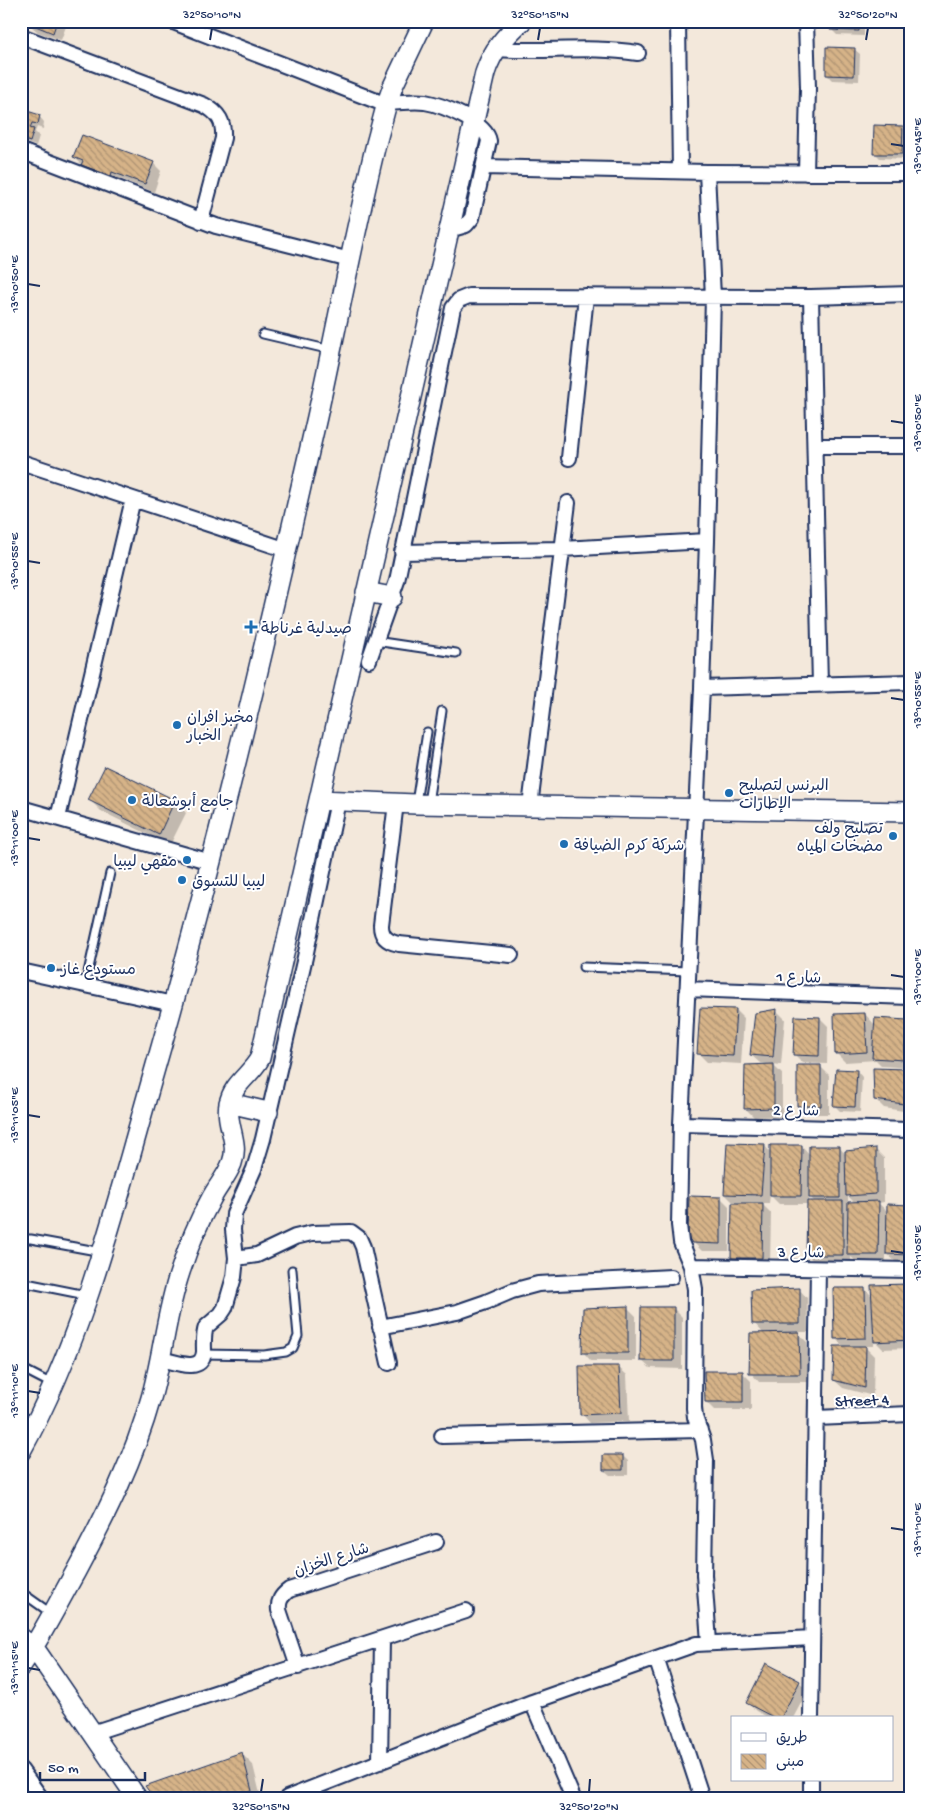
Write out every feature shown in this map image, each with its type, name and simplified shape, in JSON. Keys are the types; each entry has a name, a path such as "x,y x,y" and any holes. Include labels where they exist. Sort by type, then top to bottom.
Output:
{"street":[{"path":"171,21 371,99 387,103 414,102 435,104 474,122 486,133 488,145 472,218 466,225 449,230"},
{"path":"21,1451 29,1420 54,1385 88,1296 103,1252 174,1004 211,862 287,550 367,182 387,103 401,68 424,21"},
{"path":"21,1666 28,1643 53,1614 121,1483 143,1425 160,1359 173,1296 187,1251 211,1199 232,1162 235,1148 229,1120 229,1103 235,1087 256,1065 260,1058 485,73 496,49 522,21"},
{"path":"678,21 680,171"},
{"path":"806,21 808,88 806,173"},
{"path":"21,36 204,104 214,110 220,118 223,138 201,221"},
{"path":"496,49 533,51 603,48 638,53"},
{"path":"21,151 201,221 350,260"},
{"path":"484,166 707,172 910,173"},
{"path":"707,172 713,297 707,541 702,688 681,1124 679,1234 683,1249 691,1266 695,1289 694,1408 706,1460 704,1576 710,1642"},
{"path":"369,660 374,641 392,597 453,308 464,297 713,297 910,294"},
{"path":"570,458 586,296"},
{"path":"811,296 820,685"},
{"path":"815,446 910,446"},
{"path":"21,462 287,550"},
{"path":"58,818 133,499"},
{"path":"530,806 568,503"},
{"path":"402,552 562,549 707,541"},
{"path":"366,592 392,597"},
{"path":"702,688 910,682"},
{"path":"319,800 422,804 910,812"},
{"path":"160,1359 192,1366 202,1361 206,1328 221,1314 227,1302 234,1277 236,1258 233,1230 234,1214 259,1154 303,967 338,801"},
{"path":"396,803 381,925 385,938 389,942 399,944 511,955"},
{"path":"21,808 211,862"},
{"path":"21,971 174,1004"},
{"name":"شارع 1","path":"687,989 910,998"},
{"path":"229,1103 268,1112"},
{"name":"شارع 2","path":"681,1124 910,1130"},
{"path":"236,1258 257,1255 304,1234 341,1231 356,1234 362,1242 389,1363"},
{"name":"شارع 3","path":"691,1266 910,1270"},
{"path":"811,1716 818,1269"},
{"path":"380,1327 457,1312 512,1291 538,1284 671,1277"},
{"name":"Street 4","path":"816,1418 910,1414"},
{"path":"442,1436 700,1430"},
{"name":"شارع الخزان","path":"298,1667 279,1610 278,1602 283,1594 289,1590 436,1542"},
{"path":"92,1733 382,1640 466,1611"},
{"path":"291,1797 532,1702 696,1644 812,1638"},
{"path":"380,1762 382,1640"},
{"path":"28,1643 137,1798"},
{"path":"656,1658 702,1798"},
{"path":"532,1702 573,1798"},
{"path":"21,1770 41,1798"},
{"path":"811,1782 811,1798"}],"lane":[{"path":"263,334 332,350"},
{"path":"374,641 456,654"},
{"path":"422,804 442,711"},
{"path":"422,804 427,732"},
{"path":"85,986 110,873"},
{"path":"583,967 688,972"},
{"path":"21,1239 31,1239 103,1252"},
{"path":"203,1354 264,1355 286,1352 293,1348 298,1336 292,1270"},
{"path":"21,1282 88,1296"},
{"path":"21,1368 54,1385"},
{"path":"21,1592 53,1614"}],"building":[{"path":"29,21 57,21 53,33 28,23"},
{"path":"831,21 859,21 859,31 830,30"},
{"path":"826,47 855,48 854,76 826,75"},
{"path":"21,109 40,115 38,124 32,123 30,128 34,129 30,142 21,139"},
{"path":"874,125 903,126 902,154 873,154"},
{"path":"82,135 154,162 145,184 112,172 111,176 81,165 83,161 73,157"},
{"name":"جامع أبوشعالة","path":"105,766 175,800 159,835 88,800"},
{"path":"700,1008 736,1009 733,1056 697,1054"},
{"path":"777,1009 773,1057 750,1055 755,1013"},
{"path":"865,1013 867,1052 835,1054 834,1014"},
{"path":"795,1016 820,1017 819,1056 793,1055"},
{"path":"875,1018 907,1020 904,1060 872,1058"},
{"path":"774,1064 774,1108 744,1109 745,1065"},
{"path":"797,1065 821,1065 821,1106 797,1106"},
{"path":"873,1068 906,1069 904,1104 874,1100"},
{"path":"836,1069 857,1070 855,1107 833,1106"},
{"path":"727,1143 765,1144 761,1195 724,1194"},
{"path":"770,1145 802,1145 801,1196 770,1196"},
{"path":"809,1146 840,1146 840,1198 809,1198"},
{"path":"876,1148 876,1194 846,1196 845,1151"},
{"path":"689,1196 721,1197 721,1244 692,1243 688,1237"},
{"path":"807,1201 843,1201 843,1255 806,1255"},
{"path":"879,1201 878,1255 847,1255 848,1202"},
{"path":"732,1203 763,1203 762,1258 731,1258"},
{"path":"887,1204 910,1205 910,1255 886,1254"},
{"path":"908,1284 910,1340 874,1342 871,1285"},
{"path":"800,1288 800,1324 752,1324 751,1290"},
{"path":"833,1288 865,1288 866,1338 834,1339"},
{"path":"628,1306 628,1353 582,1353 583,1308"},
{"path":"641,1307 674,1307 674,1361 640,1361"},
{"path":"799,1332 800,1374 749,1374 750,1333"},
{"path":"834,1346 866,1346 865,1388 833,1380"},
{"path":"579,1366 619,1366 621,1413 580,1415"},
{"path":"704,1371 743,1371 743,1402 705,1402"},
{"path":"603,1455 623,1455 623,1470 603,1470"},
{"path":"766,1663 800,1681 782,1716 771,1716 746,1703"},
{"path":"242,1752 252,1791 235,1798 154,1798 145,1786"}],"place":[{"name":"صيدلية غرناطة","path":"251,627"},
{"name":"مخبز افران الخبار","path":"177,725"},
{"name":"البرنس لتصليح الإطارات","path":"729,793"},
{"name":"جامع أبوشعالة","path":"132,800"},
{"name":"تصليح ولف مضخات المياه","path":"893,836"},
{"name":"شركة كرم الضيافة","path":"564,844"},
{"name":"مقهي ليبيا","path":"187,860"},
{"name":"ليبيا للتسوق","path":"182,880"},
{"name":"مستودع غاز","path":"51,968"}]}
